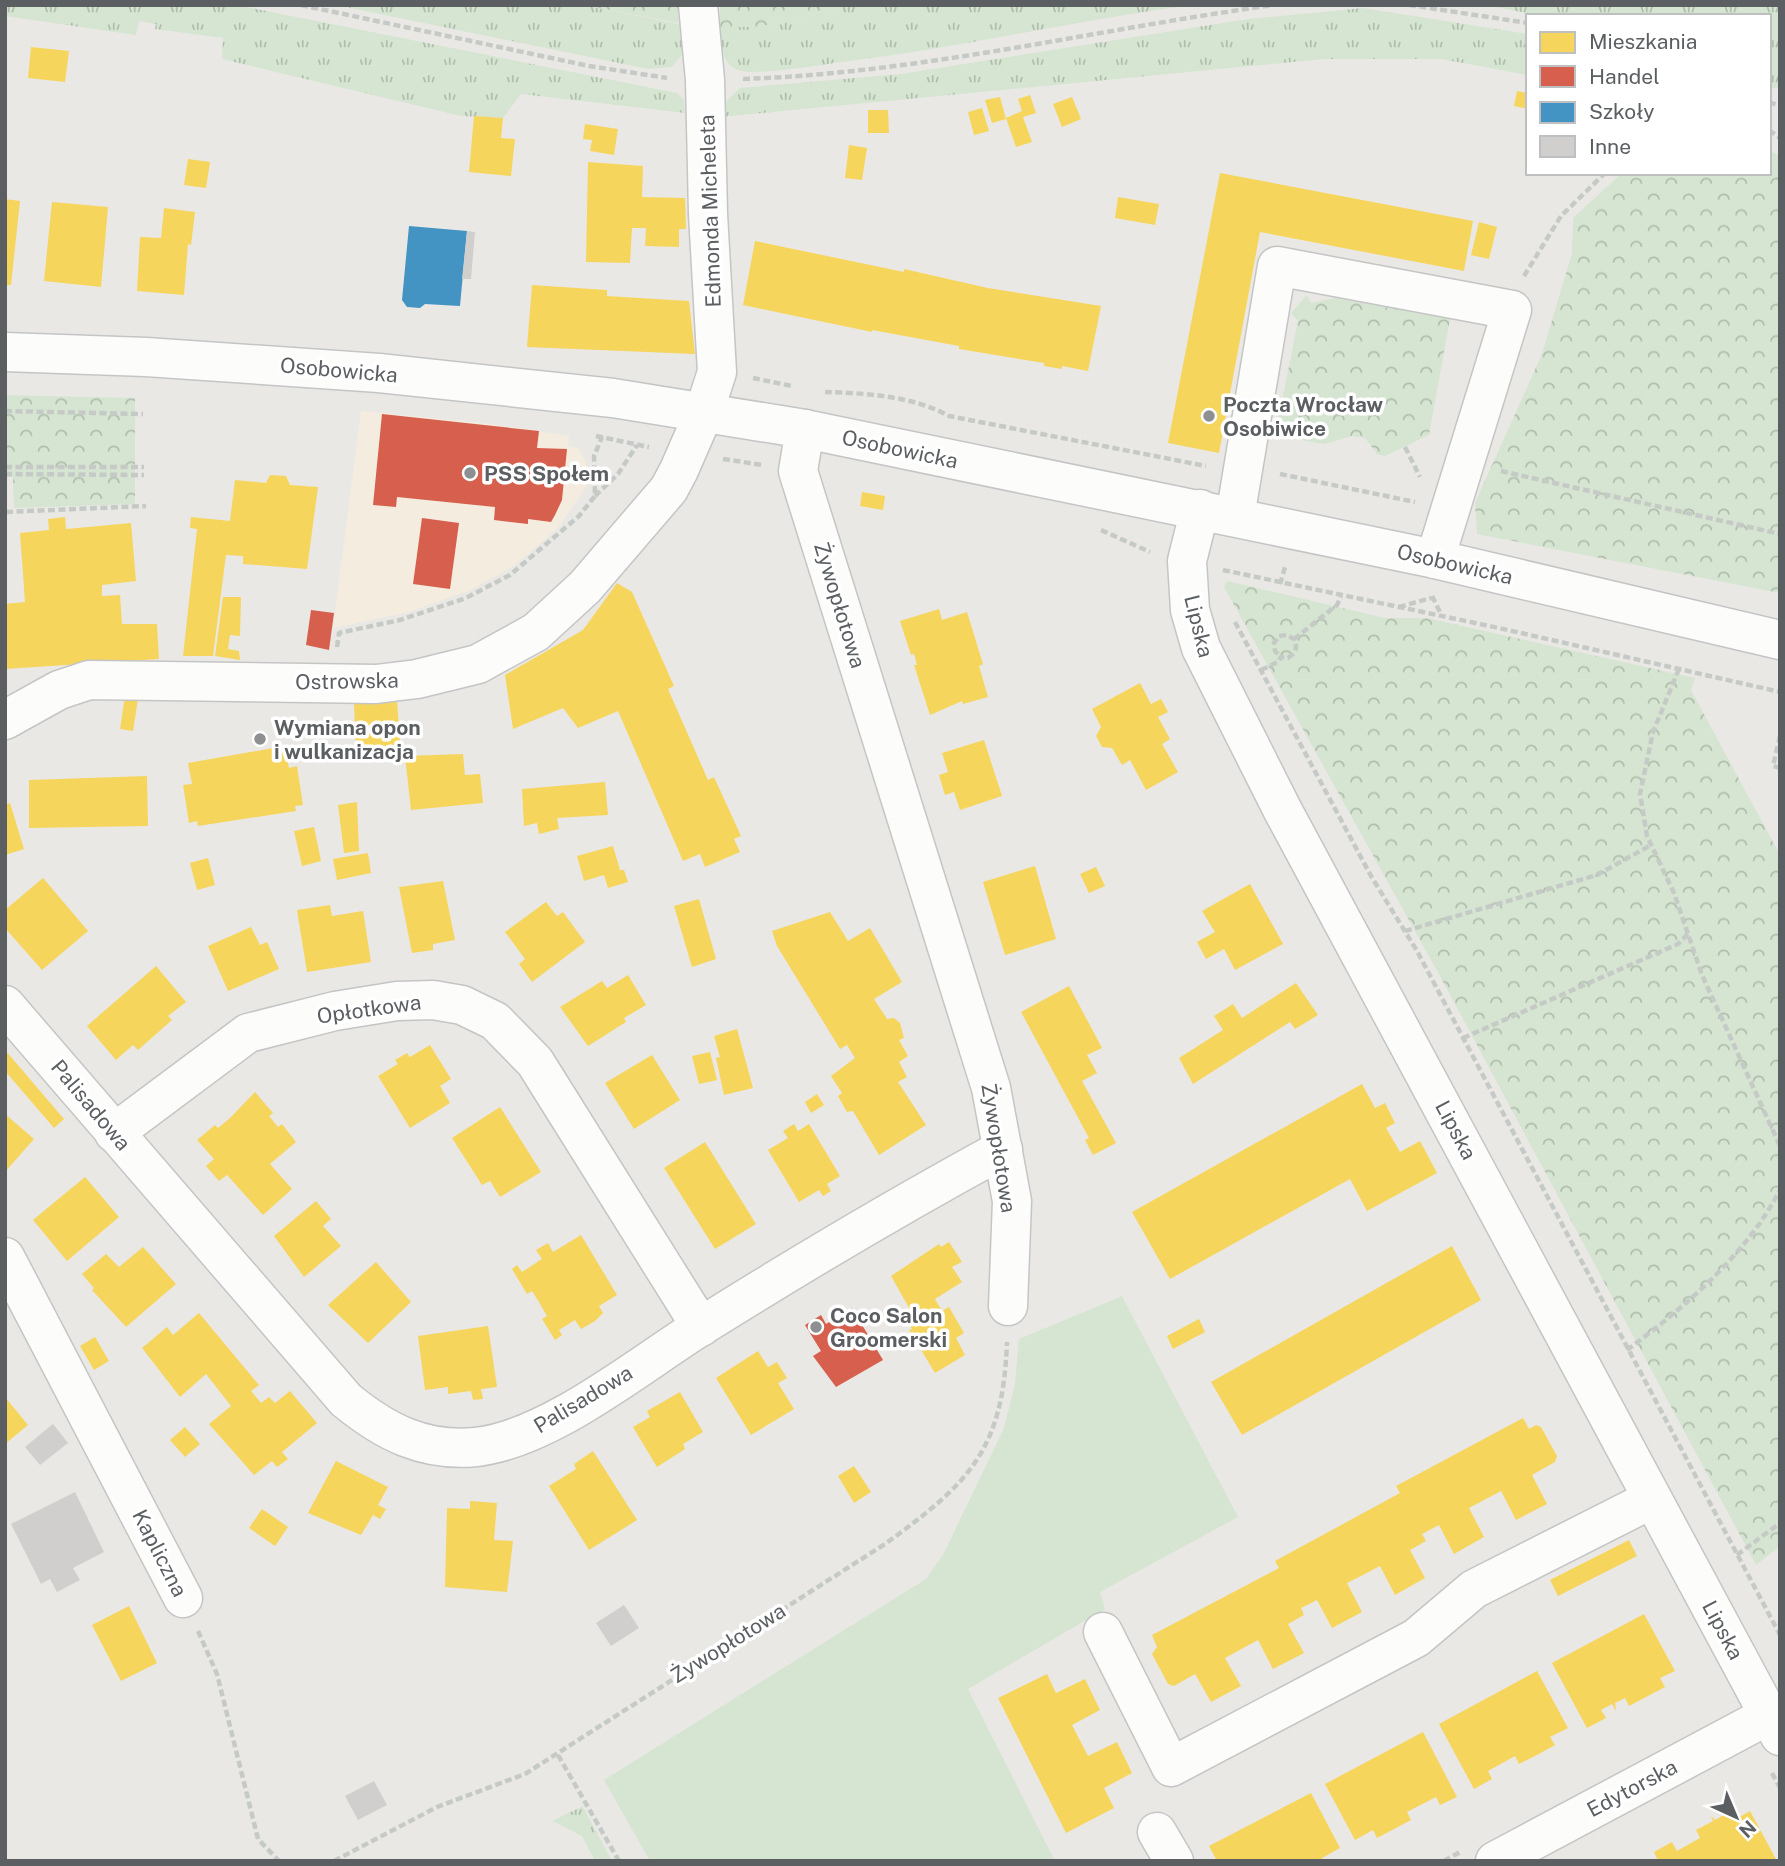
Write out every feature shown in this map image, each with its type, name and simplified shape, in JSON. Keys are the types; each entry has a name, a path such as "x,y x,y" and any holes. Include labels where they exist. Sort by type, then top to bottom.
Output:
{"street":[{"name":"Edmonda Micheleta","path":"698,5 705,80 708,214 717,355 717,372 704,415"},
{"name":"Lipska","path":"1512,310 1277,266 1244,473 1187,561 1190,610 1200,648 1282,809 1774,1726"},
{"path":"1435,559 1438,506 1466,463 1512,310"},
{"name":"Osobowicka","path":"5,352 146,357 379,373 613,398 704,415 805,429 1435,559 1780,640"},
{"name":"Ostrowska","path":"5,720 59,690 89,680 376,684 428,677 478,664 536,632 585,587 669,489 704,415"},
{"name":"Żywopłotowa","path":"805,429 798,471 991,1088 1012,1201 1008,1306"},
{"name":"Opłotkowa","path":"114,1133 224,1050 257,1030 335,1011 397,1001 433,1000 481,1012 509,1034 534,1062 701,1326"},
{"name":"Palisadowa","path":"5,1005 346,1400 367,1418 415,1443 438,1447 477,1447 516,1437 554,1421 701,1326 931,1188 1003,1149"},
{"name":"Kapliczna","path":"5,1257 16,1312 119,1470 183,1598"},
{"path":"1103,1632 1171,1767 1416,1638 1474,1589 1652,1499"},
{"name":"Edytorska","path":"1495,1861 1774,1726"}],"path":[{"path":"301,5 647,77 705,80 796,78 915,64 1181,18 1274,5"},
{"path":"1409,5 1526,23"},
{"path":"1512,310 1525,272 1560,216 1603,175"},
{"path":"748,377 799,387"},
{"path":"811,390 861,393 934,407 949,416 1244,473 1261,471 1438,506"},
{"path":"5,411 143,414"},
{"path":"595,496 594,456 601,438"},
{"path":"332,682 338,633 400,620 466,598 510,575 579,516 618,474 637,445"},
{"path":"1405,447 1438,506"},
{"path":"712,457 765,466"},
{"path":"1466,463 1780,534"},
{"path":"5,467 144,467"},
{"path":"5,474 144,475"},
{"path":"6,512 146,506"},
{"path":"1097,528 1154,553"},
{"path":"1217,569 1780,692"},
{"path":"1221,579 1223,570"},
{"path":"1294,639 1337,605 1341,597"},
{"path":"1231,613 1371,876 1405,931 1463,1038 1780,1635"},
{"path":"1287,635 1294,639 1294,653 1288,658 1281,657 1275,651 1274,643 1279,636 1287,635"},
{"path":"1261,670 1278,662 1281,657"},
{"path":"1679,669 1653,732 1640,794 1651,845 1689,933 1702,975 1780,1146"},
{"path":"1780,736 1773,765 1780,768"},
{"path":"1405,931 1597,875 1651,845"},
{"path":"1463,1038 1678,944 1689,933"},
{"path":"1627,1350 1676,1313 1732,1257 1780,1190"},
{"name":"Żywopłotowa","path":"558,1755 628,1706 885,1544 953,1491 982,1452 992,1431 1005,1377 1008,1306"},
{"path":"1737,1555 1780,1523"},
{"name":"Kapliczna","path":"183,1598 217,1674 258,1839 279,1861"},
{"path":"334,1861 437,1807 524,1774 558,1755 618,1861"}],"shaded area":[{"path":"361,411 491,424 569,436 568,446 578,448 586,462 588,484 557,529 520,561 498,575 468,591 409,612 333,628"}],"green space":[{"path":"5,5 237,5 677,93 684,100 685,113 521,94 503,118 461,116 222,59 223,38 155,29 156,24 139,21 136,35 5,16"},
{"path":"336,5 584,5 688,26 687,49 672,67 648,69"},
{"path":"584,5 678,5 678,23"},
{"path":"720,5 852,5 759,27 720,27"},
{"path":"852,5 1193,5 886,56 775,71 750,72 734,69 723,54 720,27 759,27"},
{"path":"1485,5 1780,5 1780,88 1771,88 1771,14 1532,14"},
{"path":"1363,8 1526,34 1526,75 1441,59 1324,59 721,117 728,99 740,88 901,74 1248,19"},
{"path":"1771,150 1780,157 1780,593 1477,534 1475,503 1542,354 1572,253 1573,218 1620,175 1771,175"},
{"path":"1307,295 1311,303 1335,298 1450,319 1429,435 1385,456 1377,454 1365,438 1352,436 1324,444 1272,435 1273,427 1277,426 1298,321 1291,313"},
{"path":"5,395 135,398 135,504 14,508 13,477 5,477"},
{"path":"1227,581 1385,618 1427,618 1695,678 1691,690 1780,855 1780,1546 1756,1565 1441,978 1224,587"},
{"path":"1122,1296 1238,1517 1100,1592 1105,1609 968,1689 1055,1861 650,1861 604,1780 926,1579 944,1553 1004,1428 1015,1383 1019,1339"},
{"path":"583,1806 612,1861 595,1861 582,1836 552,1821"}],"building: Mieszkania":[{"path":"31,47 69,51 65,82 28,78"},
{"path":"1517,91 1526,93 1526,109 1514,106"},
{"path":"1030,95 1036,113 1023,117 1032,142 1016,147 1006,118 1022,111 1018,99"},
{"path":"1000,97 1006,119 992,123 985,100"},
{"path":"1072,97 1081,119 1062,127 1053,104"},
{"path":"982,108 989,131 974,135 968,112"},
{"path":"868,110 888,110 889,133 868,133"},
{"path":"474,116 503,118 501,138 515,139 511,176 469,172"},
{"path":"585,124 618,129 614,155 590,151 592,140 583,139"},
{"path":"849,145 867,148 862,180 845,178"},
{"path":"188,159 210,162 206,188 184,185"},
{"path":"588,162 643,166 642,197 685,198 686,229 679,229 679,247 645,246 646,228 632,228 630,263 586,262"},
{"path":"1220,173 1473,221 1464,271 1260,232 1219,453 1168,443"},
{"path":"1118,197 1159,204 1155,225 1115,218"},
{"path":"5,199 20,201 11,285 5,285"},
{"path":"52,202 108,207 101,287 44,281"},
{"path":"164,208 195,212 191,245 188,244 184,295 137,291 140,237 161,238"},
{"path":"1479,222 1497,227 1489,259 1471,255"},
{"path":"755,241 988,288 1101,306 1088,371 1044,366 1044,363 959,349 959,346 872,332 743,305"},
{"path":"532,285 607,290 607,296 689,301 695,354 527,347"},
{"path":"270,475 286,476 290,485 318,487 307,569 243,564 243,556 226,555 213,656 183,656 197,529 190,528 191,517 230,521 235,480 266,483"},
{"path":"862,492 885,496 883,510 860,506"},
{"path":"65,517 66,529 131,523 136,581 102,585 102,596 120,595 122,624 157,624 159,659 5,669 5,604 25,602 20,533 49,530 48,519"},
{"path":"617,583 632,592 674,686 668,689 708,780 714,777 741,836 734,839 740,852 705,867 700,854 683,861 618,711 578,728 563,708 513,729 505,675 583,630"},
{"path":"223,597 241,597 240,636 230,635 228,649 239,651 240,660 215,656"},
{"path":"939,609 942,620 967,612 983,664 979,666 988,697 963,704 962,701 930,715 914,665 917,665 914,654 911,655 900,621"},
{"path":"1140,683 1151,704 1161,699 1168,712 1158,717 1170,739 1162,744 1178,772 1146,790 1130,760 1122,765 1112,748 1102,747 1096,736 1101,727 1092,709"},
{"path":"125,696 138,699 133,731 120,729"},
{"path":"397,699 400,745 356,750 354,704"},
{"path":"984,740 1002,796 960,810 954,792 945,795 939,775 948,772 942,753"},
{"path":"285,746 289,768 297,766 303,805 295,806 296,811 198,826 197,821 189,823 183,785 192,784 188,763"},
{"path":"463,754 465,775 480,774 483,803 411,810 405,756"},
{"path":"147,776 148,826 29,828 29,780"},
{"path":"605,782 608,815 557,818 559,829 539,834 537,823 524,826 522,789"},
{"path":"357,802 359,851 344,853 338,805"},
{"path":"10,803 24,849 5,855 5,805"},
{"path":"314,827 321,861 302,866 294,831"},
{"path":"613,846 620,870 624,870 628,882 608,888 604,875 584,881 577,856"},
{"path":"368,853 371,873 337,880 333,859"},
{"path":"208,858 215,885 197,890 190,863"},
{"path":"1035,866 1056,939 1005,955 983,882"},
{"path":"1096,867 1105,886 1089,893 1080,874"},
{"path":"43,878 88,931 42,970 5,928 5,910"},
{"path":"443,881 455,940 433,944 433,950 412,953 399,887"},
{"path":"1250,884 1283,944 1235,970 1224,949 1206,959 1197,942 1215,932 1202,911"},
{"path":"699,899 716,959 692,967 674,906"},
{"path":"546,902 557,916 563,912 585,942 532,982 519,964 525,959 505,932"},
{"path":"330,905 332,916 363,911 371,962 307,972 297,910"},
{"path":"830,912 848,941 870,928 902,982 874,999 887,1019 894,1018 900,1023 904,1038 899,1040 908,1056 899,1062 907,1077 898,1082 926,1125 879,1155 853,1111 847,1112 838,1096 842,1093 831,1076 855,1058 847,1045 840,1049 777,946 772,931"},
{"path":"251,927 260,945 267,942 279,969 228,991 208,946"},
{"path":"156,966 186,1002 168,1016 172,1020 138,1050 133,1045 116,1060 87,1026"},
{"path":"628,975 646,1005 624,1018 626,1022 588,1046 560,1007 602,981 607,988"},
{"path":"1296,983 1318,1015 1295,1029 1290,1022 1193,1084 1179,1058 1223,1030 1214,1016 1233,1004 1242,1018"},
{"path":"1069,986 1102,1048 1087,1055 1097,1073 1082,1081 1116,1143 1093,1155 1085,1140 1089,1138 1021,1012"},
{"path":"737,1029 753,1088 724,1095 716,1058 720,1057 714,1036"},
{"path":"430,1045 451,1079 440,1086 450,1103 410,1128 378,1076 398,1064 395,1060 407,1053 410,1057"},
{"path":"5,1050 64,1119 54,1128 5,1071"},
{"path":"710,1052 717,1080 699,1084 692,1056"},
{"path":"652,1055 680,1100 634,1129 605,1083"},
{"path":"1362,1084 1375,1108 1385,1103 1395,1123 1386,1128 1400,1152 1420,1141 1437,1173 1367,1211 1350,1179 1170,1279 1132,1212"},
{"path":"255,1092 273,1113 269,1116 278,1127 282,1124 296,1142 270,1164 292,1189 263,1215 227,1175 219,1181 206,1166 214,1159 197,1140 215,1125 218,1128"},
{"path":"817,1094 824,1105 811,1113 805,1102"},
{"path":"500,1107 541,1172 500,1197 490,1181 482,1185 452,1138"},
{"path":"5,1114 34,1139 5,1172"},
{"path":"794,1124 798,1131 809,1124 840,1176 827,1184 831,1191 823,1196 819,1190 799,1202 768,1150 788,1138 783,1131"},
{"path":"705,1142 756,1224 715,1249 664,1168"},
{"path":"85,1177 119,1217 67,1261 33,1220"},
{"path":"316,1201 331,1219 323,1226 341,1246 304,1277 274,1236"},
{"path":"581,1235 617,1295 599,1306 603,1313 595,1321 581,1329 575,1320 559,1330 562,1335 555,1340 542,1319 547,1316 539,1302 532,1291 527,1294 512,1269 517,1265 522,1272 542,1259 536,1250 548,1243 553,1252"},
{"path":"949,1242 962,1262 952,1267 962,1282 935,1299 942,1311 949,1307 964,1333 956,1338 965,1355 935,1373 909,1330 912,1329 905,1317 912,1313 891,1276 939,1244 941,1247"},
{"path":"1452,1246 1481,1300 1242,1435 1211,1382"},
{"path":"143,1247 176,1284 126,1327 92,1290 94,1288 82,1274 106,1254 119,1267"},
{"path":"376,1262 411,1302 368,1343 328,1305"},
{"path":"199,1313 259,1385 251,1391 261,1403 269,1397 275,1403 290,1391 317,1423 282,1452 288,1459 277,1467 272,1461 254,1475 209,1424 231,1406 206,1374 180,1397 142,1348 167,1327 173,1335"},
{"path":"1199,1319 1205,1332 1173,1349 1167,1336"},
{"path":"488,1326 497,1387 481,1389 483,1399 473,1400 471,1391 448,1394 448,1387 425,1390 418,1336"},
{"path":"95,1337 109,1361 94,1370 80,1346"},
{"path":"758,1351 768,1367 777,1362 787,1378 778,1383 794,1409 751,1435 716,1378"},
{"path":"680,1392 703,1432 683,1444 685,1449 657,1467 633,1427 650,1417 647,1411"},
{"path":"5,1397 28,1425 5,1444"},
{"path":"1523,1418 1529,1429 1536,1425 1541,1427 1557,1456 1555,1462 1532,1475 1547,1504 1516,1520 1501,1491 1469,1508 1484,1537 1454,1554 1439,1525 1422,1534 1426,1541 1410,1550 1425,1578 1395,1595 1380,1566 1347,1583 1362,1612 1332,1628 1317,1600 1301,1608 1304,1615 1288,1624 1304,1653 1273,1669 1258,1640 1225,1658 1241,1686 1211,1702 1195,1674 1174,1686 1168,1684 1152,1654 1157,1647 1152,1635 1279,1568 1275,1561 1400,1493 1396,1486"},
{"path":"185,1427 200,1444 185,1457 170,1440"},
{"path":"593,1451 637,1520 589,1550 549,1486 576,1469 574,1464"},
{"path":"336,1461 388,1487 378,1505 386,1509 380,1519 373,1515 361,1535 308,1513"},
{"path":"854,1466 871,1492 854,1503 838,1476"},
{"path":"470,1501 497,1503 494,1540 513,1541 507,1592 445,1587 447,1508 470,1509"},
{"path":"262,1509 288,1527 275,1546 249,1528"},
{"path":"1629,1540 1637,1556 1558,1596 1550,1580"},
{"path":"129,1606 157,1663 121,1681 92,1625"},
{"path":"1644,1614 1675,1671 1660,1678 1665,1687 1629,1706 1625,1698 1615,1703 1616,1711 1612,1704 1601,1710 1606,1718 1587,1728 1552,1663"},
{"path":"1537,1671 1568,1728 1550,1737 1555,1745 1537,1755 1519,1764 1515,1756 1488,1771 1492,1779 1474,1789 1439,1724"},
{"path":"1047,1674 1056,1693 1085,1679 1100,1710 1072,1725 1088,1756 1117,1742 1132,1773 1104,1788 1114,1808 1066,1833 998,1698"},
{"path":"1423,1732 1457,1797 1440,1805 1436,1797 1407,1812 1411,1820 1377,1838 1373,1830 1355,1840 1325,1784"},
{"path":"1311,1793 1340,1848 1322,1858 1324,1861 1217,1861 1209,1846"},
{"path":"1731,1811 1736,1819 1750,1811 1777,1861 1658,1861 1654,1852 1672,1842 1677,1851 1700,1838 1696,1830 1713,1821 1711,1816 1715,1820"}],"building: Handel":[{"name":"PSS Społem","path":"382,414 539,431 537,448 567,449 562,500 551,522 528,519 528,524 494,520 495,507 397,497 396,507 373,505"},
{"path":"422,518 459,523 450,589 413,584"},
{"path":"311,610 334,613 329,650 306,645"},
{"path":"852,1308 883,1360 836,1387 813,1356 821,1351 805,1325 821,1315 826,1324"}],"building: Szkoły":[{"path":"409,226 467,231 460,306 425,304 420,308 407,307 402,300"}],"building: Inne":[{"path":"467,231 475,232 471,279 462,279"},
{"path":"53,1424 68,1443 40,1465 25,1447"},
{"path":"75,1492 104,1552 73,1568 80,1580 57,1592 50,1579 41,1584 11,1524"},
{"path":"624,1605 639,1628 611,1646 596,1623"},
{"path":"374,1781 387,1805 358,1820 345,1796"}],"place":[{"name":"Poczta Wrocław Osobiwice","path":"1209,416"},
{"name":"PSS Społem","path":"470,473"},
{"name":"Wymiana opon i wulkanizacja","path":"260,739"},
{"name":"Coco Salon Groomerski","path":"816,1327"}]}
